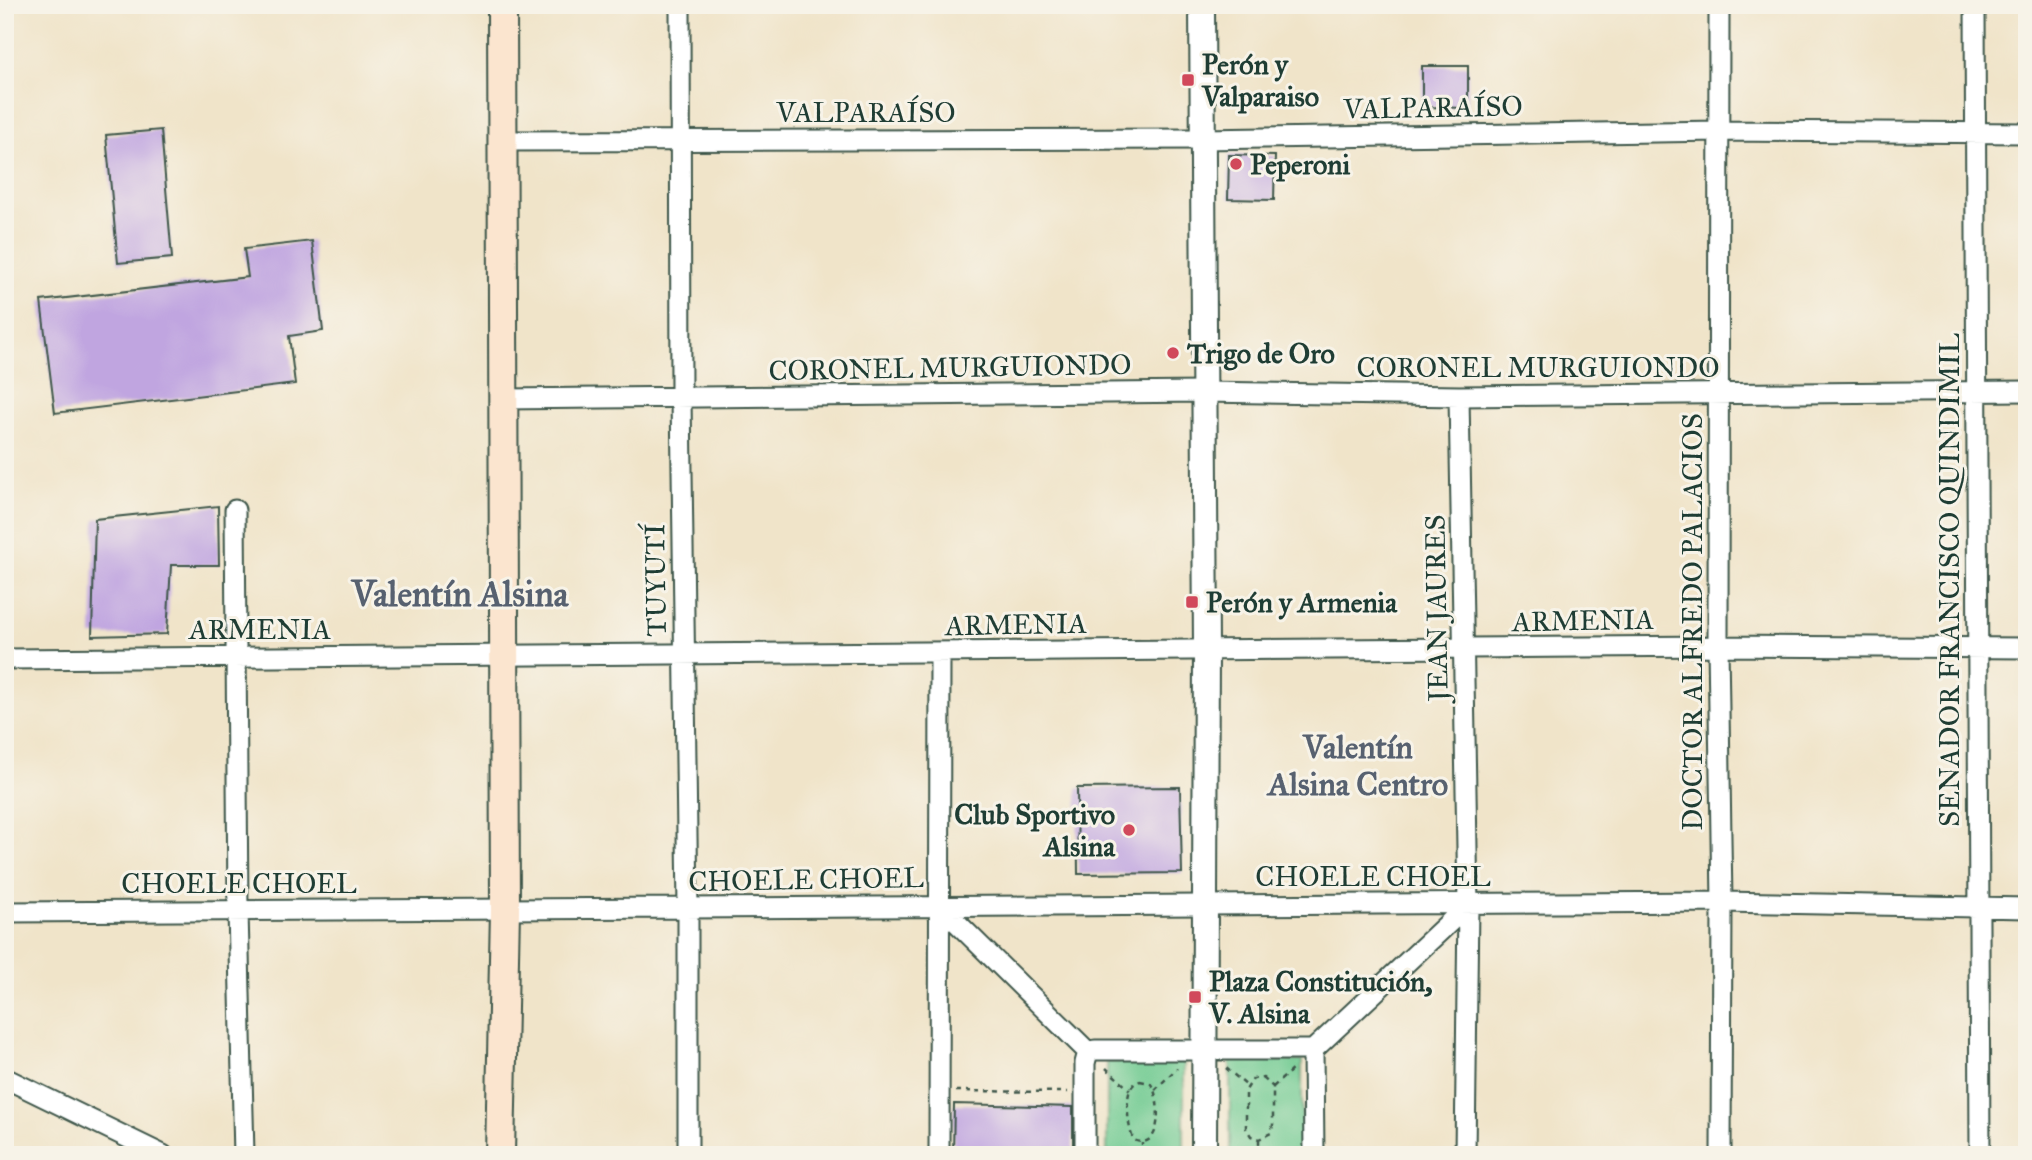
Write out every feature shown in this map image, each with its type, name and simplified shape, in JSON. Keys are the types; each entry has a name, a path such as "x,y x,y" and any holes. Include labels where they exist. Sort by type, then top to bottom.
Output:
{"main road":[{"path":"500,1155 505,910 502,5"}],"street":[{"name":"TUYUTÍ","path":"680,5 688,1155"},
{"path":"1202,5 1206,649 1200,1050 1204,1155"},
{"name":"DOCTOR ALFREDO PALACIOS","path":"1719,5 1718,646 1722,902 1721,1155"},
{"name":"SENADOR FRANCISCO QUINDIMIL","path":"1975,5 1980,1155"},
{"name":"VALPARAÍSO","path":"503,142 1203,139 1719,131 2027,133"},
{"name":"CORONEL MURGUIONDO","path":"503,399 1203,393 1719,395 2027,391"},
{"name":"JEAN JAURES","path":"1459,396 1468,905 1465,1155"},
{"path":"234,510 238,911 244,1155"},
{"name":"ARMENIA","path":"5,659 1718,646 2027,648"},
{"path":"939,1155 940,653"},
{"name":"CHOELE CHOEL","path":"5,912 1204,903 1468,905 1722,902 2027,908"},
{"path":"939,905 1088,1052"},
{"path":"1088,1052 1313,1050 1468,905"},
{"path":"1313,1050 1314,1155"},
{"path":"1085,1155 1084,1092 1088,1052"},
{"path":"5,1078 163,1155"}],"path":[{"path":"1156,1090 1200,1050"},
{"path":"1088,1052 1130,1090 1129,1132 1134,1140 1142,1143 1150,1140 1156,1133 1156,1090 1150,1083 1140,1082 1130,1090"},
{"path":"1258,1078 1267,1080 1274,1091 1273,1129 1268,1136 1259,1139 1248,1133 1246,1124 1247,1086 1253,1079 1258,1078"},
{"path":"939,1091 1084,1092"},
{"path":"1259,1139 1259,1155"},
{"path":"1142,1143 1142,1155"}],"green space":[{"path":"1230,1060 1302,1061 1302,1155 1230,1155"},
{"path":"1107,1062 1184,1062 1184,1155 1107,1155"}],"building":[{"path":"1422,66 1468,66 1468,108 1422,107"},
{"path":"161,130 172,258 118,263 106,135"},
{"path":"1229,155 1275,156 1274,200 1228,199"},
{"path":"312,241 323,331 289,336 295,384 55,413 41,301 248,277 244,249"},
{"path":"218,506 219,565 171,565 167,634 92,636 95,519"},
{"name":"Club Sportivo Alsina","path":"1180,787 1182,873 1078,874 1077,788"},
{"path":"954,1104 1073,1107 1073,1155 953,1155"}],"place":[{"name":"Perón y Valparaiso","path":"1188,80"},
{"name":"Peperoni","path":"1236,164"},
{"name":"Trigo de Oro","path":"1173,353"},
{"name":"Perón y Armenia","path":"1192,602"},
{"name":"Club Sportivo Alsina","path":"1129,830"},
{"name":"Plaza Constitución, V. Alsina","path":"1195,997"}],"district":[{"name":"Valentín Alsina","path":"460,594"},
{"name":"Valentín Alsina Centro","path":"1358,766"}]}
